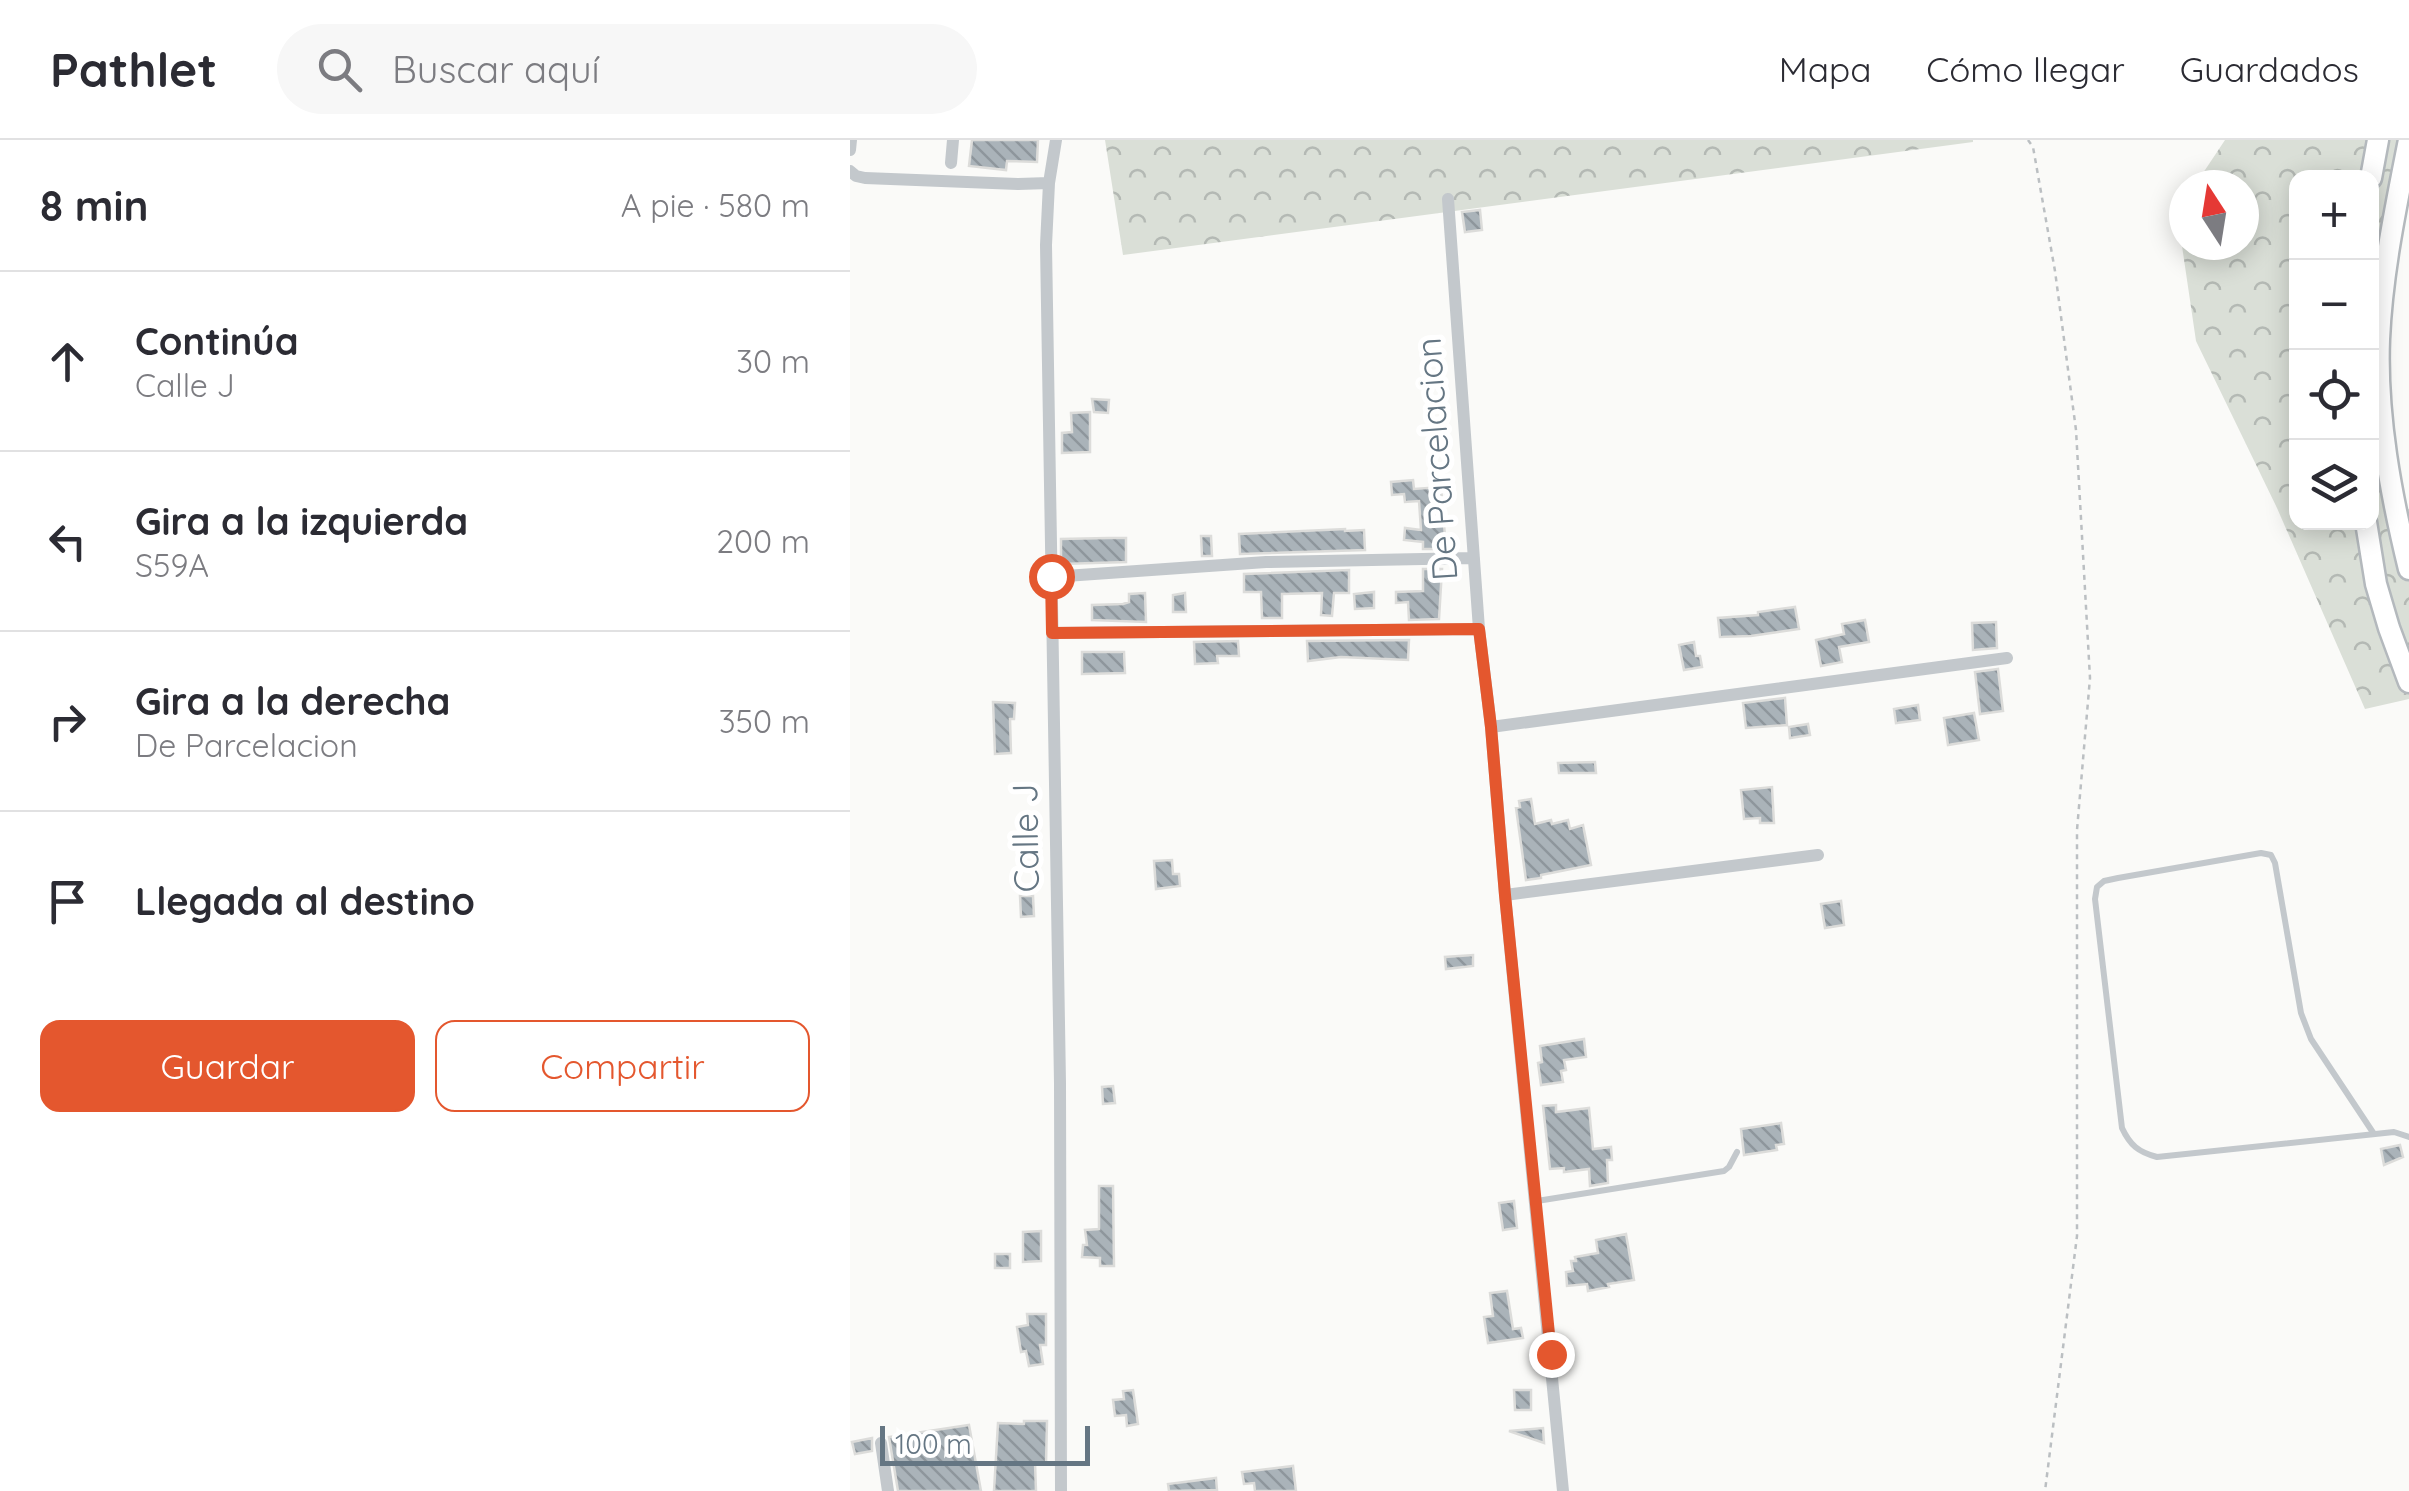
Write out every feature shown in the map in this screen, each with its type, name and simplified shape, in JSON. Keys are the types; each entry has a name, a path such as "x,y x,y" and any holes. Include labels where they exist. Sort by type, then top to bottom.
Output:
{"highway":[{"path":"2372,170 2378,140"},
{"path":"2408,140 2384,280 2379,342 2380,400 2388,461 2409,570"},
{"path":"2367,530 2380,599 2409,682"}],"street":[{"path":"850,140 850,150"},
{"path":"951,163 954,140"},
{"name":"Calle J","path":"1056,140 1046,245 1060,1083 1061,1491"},
{"path":"850,171 864,178 1049,183"},
{"name":"De Parcelacion","path":"1448,199 1479,629 1562,1491"},
{"path":"1051,576 1266,562 1474,558"},
{"path":"1052,633 1479,629"},
{"path":"1491,727 2006,658"},
{"path":"1505,895 1818,855"},
{"path":"882,1443 888,1491"}],"lane":[{"path":"2374,1134 2312,1039 2301,1013 2271,855 2261,853 2118,878 2097,887 2095,899 2122,1128 2129,1143 2142,1154 2157,1157 2394,1132 2409,1137"},
{"path":"1536,1202 1724,1172 1737,1152"}],"path":[{"path":"2028,140 2033,147 2055,270 2076,430 2090,678 2077,830 2077,1236 2046,1491"}],"green space":[{"path":"1105,140 1973,140 1973,142 1123,255"},
{"path":"2225,140 2408,140 2379,283 2379,170 2289,170 2289,530 2379,530 2379,407 2398,498 2409,510 2409,699 2365,709 2277,508 2196,341 2184,260 2259,260 2259,170 2205,170"}],"building":[{"path":"972,140 1038,140 1037,162 1007,161 1006,170 969,166"},
{"path":"1480,210 1482,230 1465,232 1462,212"},
{"path":"1092,399 1109,400 1108,413 1094,412"},
{"path":"1090,412 1090,452 1062,453 1062,433 1072,432 1071,413"},
{"path":"1413,480 1414,489 1441,487 1446,549 1423,549 1423,542 1404,540 1405,528 1421,530 1419,501 1405,502 1404,494 1392,495 1391,482"},
{"path":"1364,530 1365,550 1240,554 1239,534"},
{"path":"1201,536 1211,536 1212,556 1202,556"},
{"path":"1126,538 1126,562 1061,564 1061,539"},
{"path":"1423,569 1442,569 1439,619 1409,620 1408,602 1396,603 1396,592 1423,591"},
{"path":"1349,570 1349,593 1334,593 1332,616 1321,615 1322,593 1282,594 1282,618 1262,618 1261,592 1244,592 1244,574"},
{"path":"1374,592 1374,608 1355,609 1354,594"},
{"path":"1145,593 1146,622 1092,620 1092,605 1123,604 1129,602 1129,594"},
{"path":"1185,593 1186,612 1173,612 1173,595"},
{"path":"1795,607 1799,629 1720,637 1718,618"},
{"path":"1865,620 1869,642 1839,647 1842,662 1821,666 1816,640 1844,634 1842,624"},
{"path":"1996,622 1997,648 1973,650 1972,623"},
{"path":"1409,640 1408,660 1341,657 1308,661 1307,641"},
{"path":"1238,641 1239,656 1217,656 1218,663 1195,664 1194,642"},
{"path":"1694,642 1702,667 1684,670 1679,645"},
{"path":"1082,652 1124,652 1125,673 1082,674"},
{"path":"1998,669 2003,711 1980,714 1975,672"},
{"path":"1785,698 1787,725 1746,728 1743,703"},
{"path":"993,702 1015,703 1014,719 1010,719 1011,753 995,754"},
{"path":"1918,705 1920,720 1896,723 1894,709"},
{"path":"1974,713 1979,740 1948,745 1944,718"},
{"path":"1808,724 1810,735 1790,738 1789,727"},
{"path":"1595,762 1596,773 1559,773 1558,763"},
{"path":"1772,787 1774,823 1760,823 1760,818 1744,819 1741,790"},
{"path":"1531,799 1535,824 1568,820 1570,829 1583,825 1591,865 1526,880 1516,808 1520,807 1519,801"},
{"path":"1172,860 1173,874 1179,874 1180,886 1156,889 1154,861"},
{"path":"1020,896 1033,896 1034,916 1021,917"},
{"path":"1841,901 1844,925 1825,928 1821,904"},
{"path":"1473,955 1473,966 1446,969 1445,957"},
{"path":"1584,1039 1586,1057 1564,1060 1563,1082 1541,1085 1540,1046"},
{"path":"1113,1086 1115,1103 1103,1104 1102,1087"},
{"path":"1556,1105 1556,1112 1589,1108 1593,1149 1611,1147 1608,1183 1590,1186 1589,1169 1550,1169 1543,1106"},
{"path":"1781,1123 1784,1144 1776,1145 1777,1150 1744,1155 1741,1129"},
{"path":"2400,1145 2403,1157 2384,1165 2381,1149"},
{"path":"1099,1186 1113,1186 1114,1266 1100,1266 1100,1258 1082,1257 1083,1245 1087,1245 1085,1230 1099,1229"},
{"path":"1514,1201 1517,1228 1503,1230 1499,1203"},
{"path":"1041,1231 1041,1261 1023,1262 1023,1232"},
{"path":"1626,1234 1634,1280 1588,1291 1587,1284 1567,1286 1566,1272 1573,1271 1571,1261 1576,1261 1575,1257 1598,1253 1596,1240"},
{"path":"995,1254 1010,1254 1010,1268 995,1268"},
{"path":"1507,1291 1513,1329 1521,1328 1523,1338 1488,1343 1484,1317 1493,1316 1490,1293"},
{"path":"1027,1314 1046,1314 1046,1345 1040,1345 1043,1364 1029,1366 1026,1351 1021,1352 1017,1327 1028,1325"},
{"path":"1133,1390 1138,1424 1127,1426 1126,1415 1115,1416 1113,1400 1124,1399 1123,1391"},
{"path":"1514,1390 1531,1390 1531,1410 1515,1410"},
{"path":"1047,1421 1046,1464 1035,1463 1036,1491 994,1491 998,1423"},
{"path":"969,1425 981,1491 898,1491 889,1437"},
{"path":"1543,1428 1544,1443 1509,1431"},
{"path":"872,1438 872,1451 855,1454 852,1442"},
{"path":"1293,1466 1296,1491 1255,1491 1254,1483 1244,1484 1242,1472"},
{"path":"1216,1478 1217,1490 1169,1491 1168,1484"}],"route":[{"path":"1051,576 1052,633 1479,629 1551,1354"}]}
